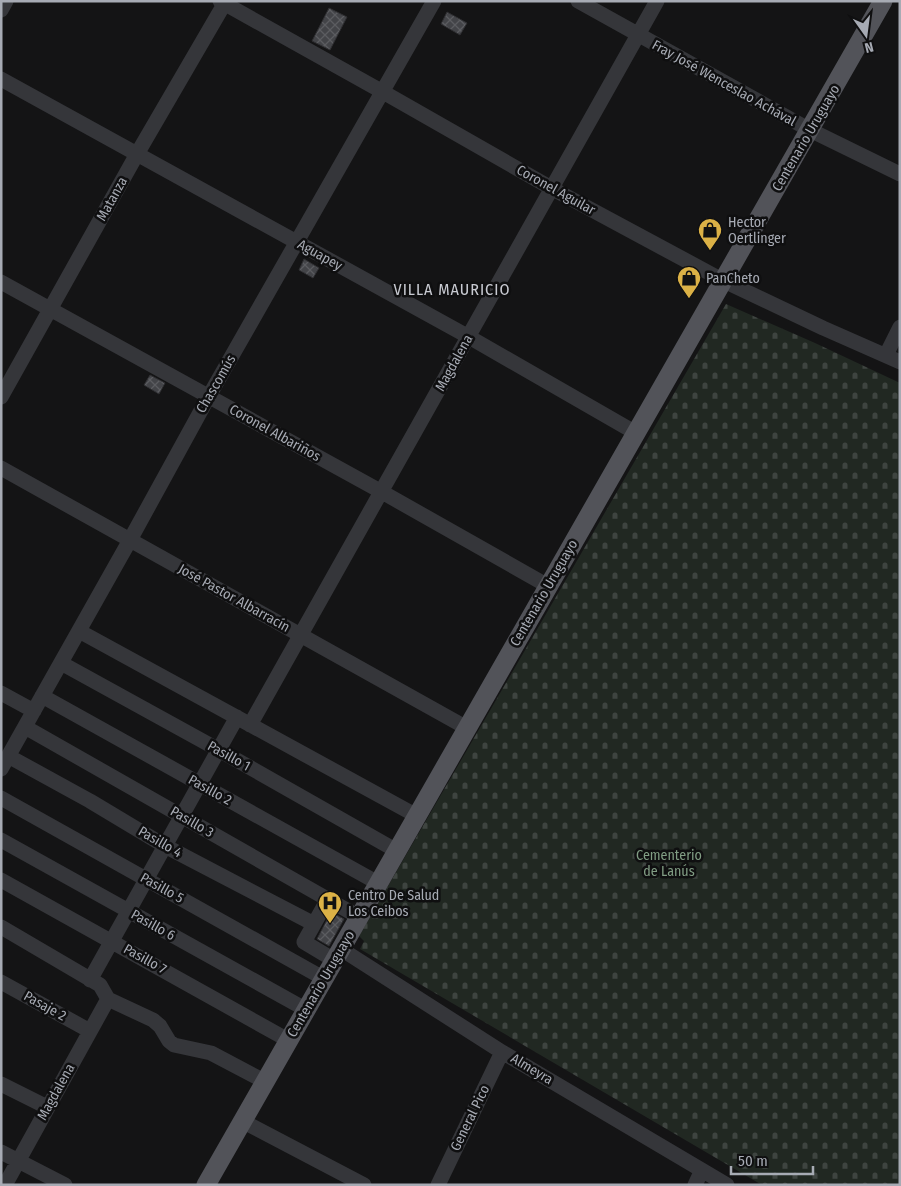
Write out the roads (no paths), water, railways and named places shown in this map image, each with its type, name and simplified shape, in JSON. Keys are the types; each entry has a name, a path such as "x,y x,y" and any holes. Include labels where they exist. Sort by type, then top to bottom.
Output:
{"main road":[{"name":"Centenario Uruguayo","path":"206,1185 883,1"}],"street":[{"path":"1,10 6,1"},
{"name":"Chascomús","path":"5,763 208,396 298,243 434,1"},
{"name":"Fray José Wenceslao Achával","path":"578,1 810,130 900,174"},
{"name":"Magdalena","path":"90,980 219,750 244,721 302,636 657,1"},
{"name":"Coronel Aguilar","path":"223,2 553,189 724,281 900,362"},
{"name":"Matanza","path":"1,397 223,2"},
{"name":"Aguapey","path":"1,80 469,337 636,432"},
{"name":"Coronel Albariños","path":"1,282 382,492 548,586"},
{"path":"886,355 900,327"},
{"name":"José Pastor Albarracín","path":"1,468 467,728"},
{"path":"79,630 417,816"},
{"name":"Pasillo 1","path":"61,663 397,851"},
{"path":"1,693 34,711"},
{"name":"Pasillo 2","path":"42,696 378,883"},
{"name":"Pasillo 3","path":"25,727 359,917"},
{"name":"Pasillo 4","path":"5,763 90,801 166,846 314,924"},
{"name":"Pasillo 5","path":"1,798 323,978"},
{"name":"Pasillo 6","path":"1,840 305,1009"},
{"name":"Pasillo 7","path":"1,880 112,940 288,1040"},
{"path":"314,924 328,899"},
{"name":"Almeyra","path":"314,924 304,942 337,954 727,1185"},
{"path":"1,927 100,985 108,999 153,1020 160,1026 168,1041 174,1045 211,1053 264,1081"},
{"name":"Pasaje 2","path":"1,982 90,1031"},
{"name":"Magdalena","path":"5,1185 108,999"},
{"name":"General Pico","path":"438,1185 502,1052"},
{"path":"1,1084 47,1107"},
{"path":"242,1120 364,1185"},
{"path":"1,1152 65,1185"},
{"path":"694,1185 702,1170"}],"place":[{"name":"Hector Oertlinger","path":"710,251"},
{"name":"PanCheto","path":"689,299"},
{"name":"Centro De Salud Los Ceibos","path":"330,924"}],"district":[{"name":"VILLA MAURICIO","path":"452,289"}],"park label":[{"name":"Cementerio de Lanús","path":"669,864"}]}
